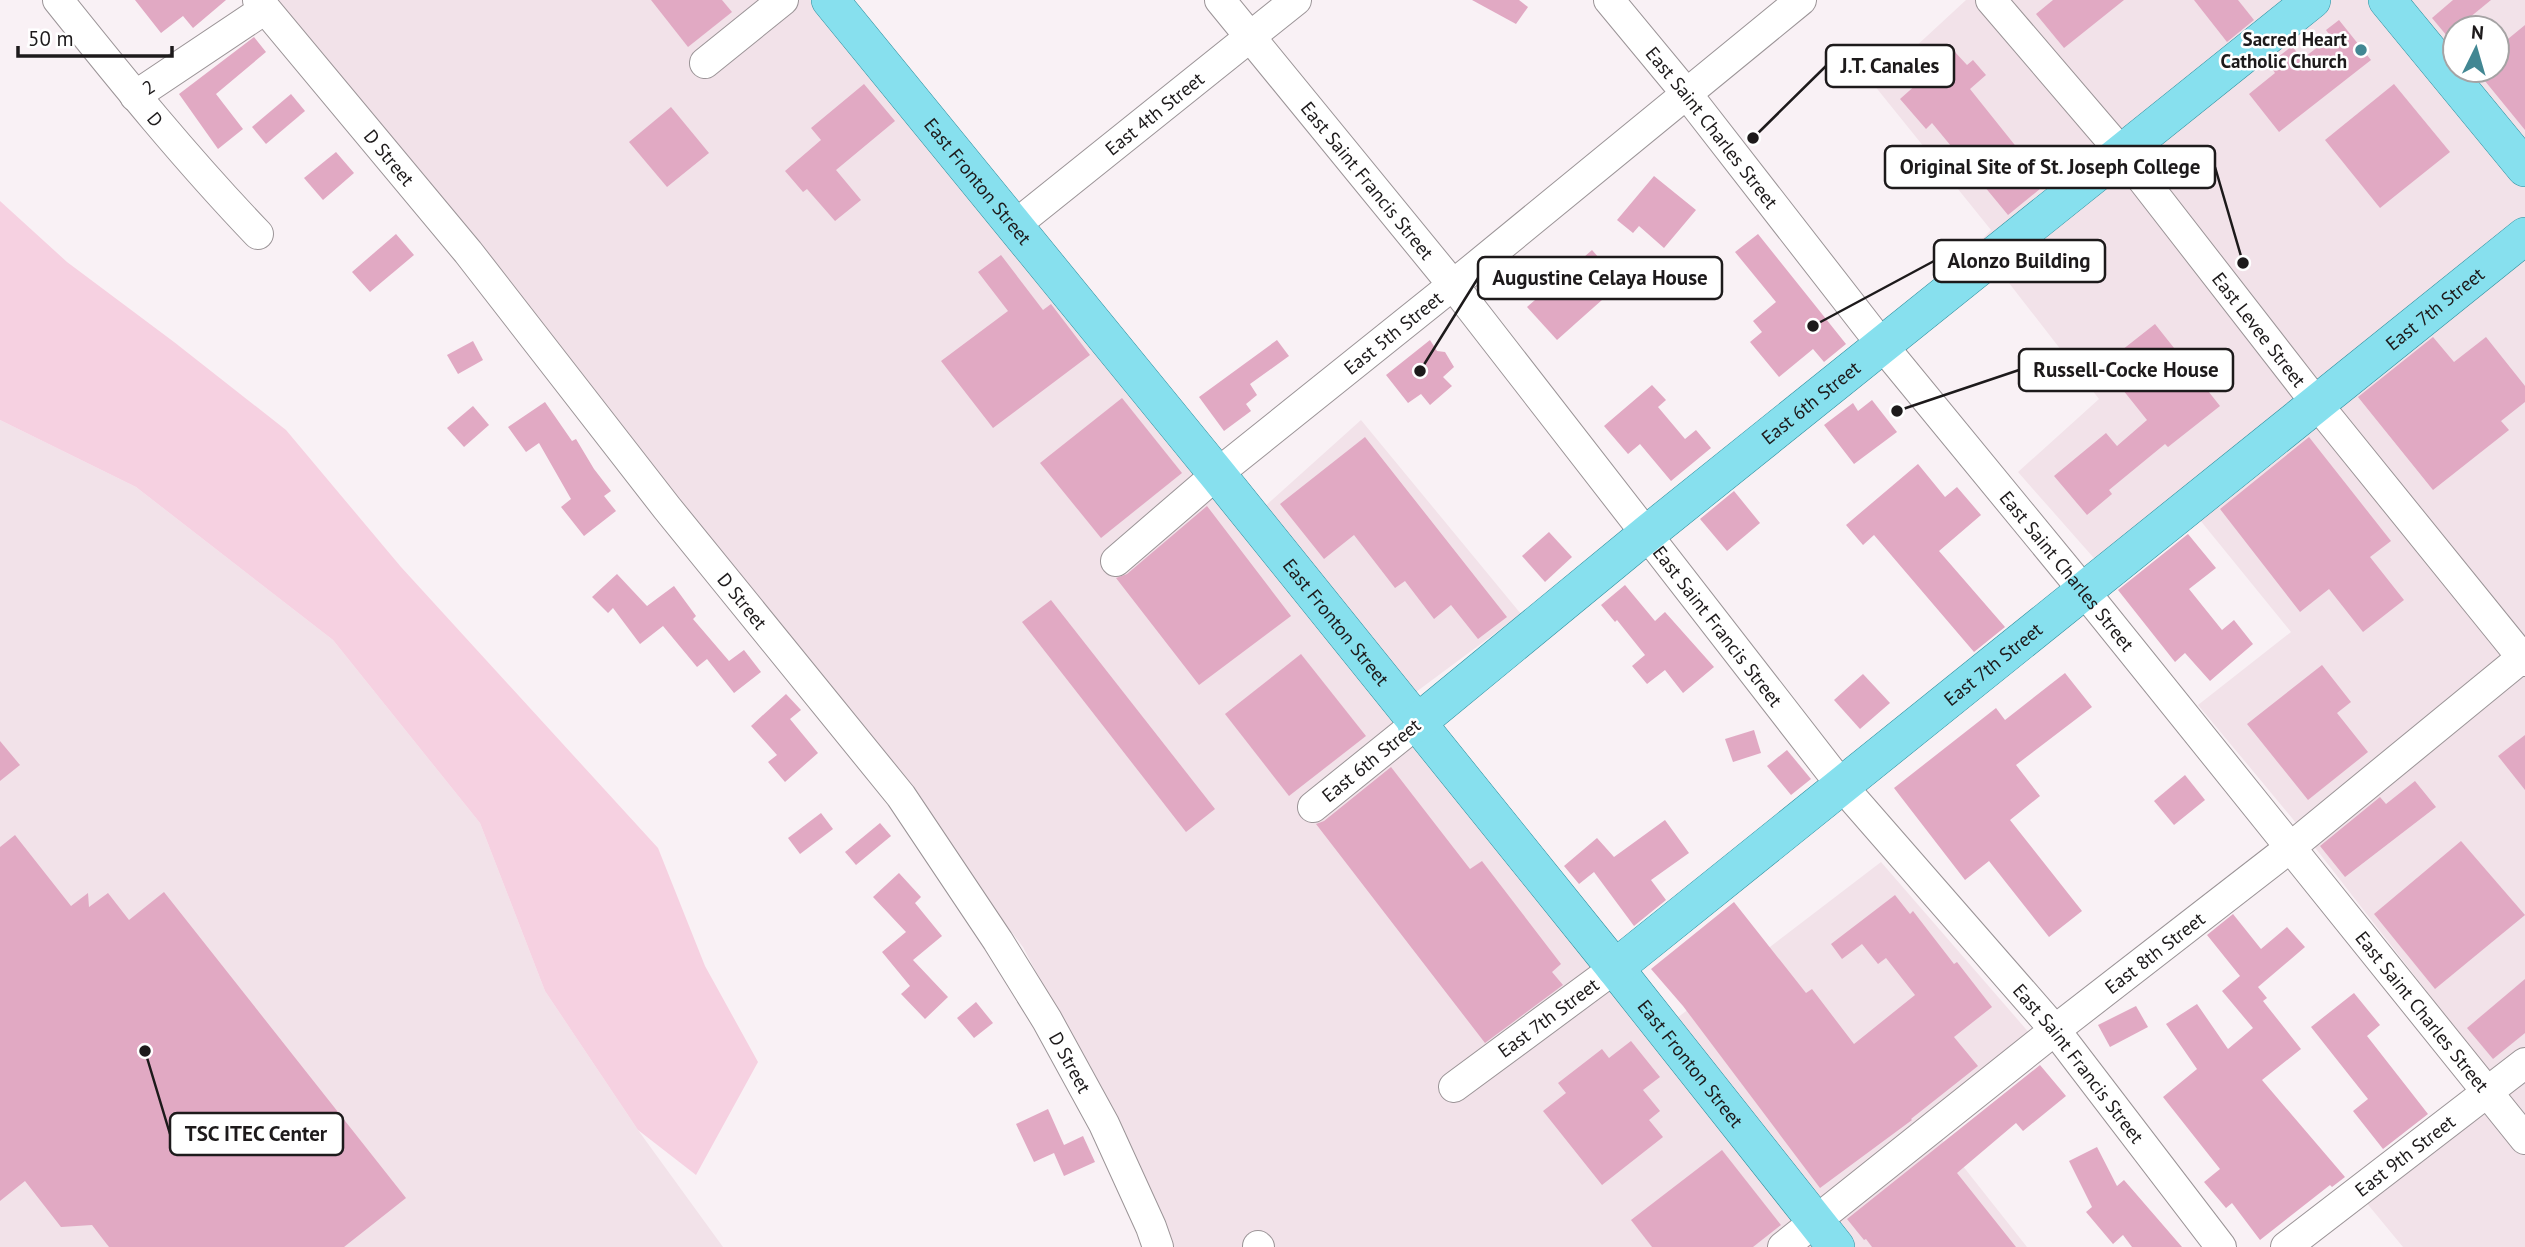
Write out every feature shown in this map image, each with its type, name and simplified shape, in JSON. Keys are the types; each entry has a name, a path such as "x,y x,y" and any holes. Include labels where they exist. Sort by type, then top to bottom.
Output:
{"main road":[{"name":"East Fronton Street","path":"830,0 1217,474 1615,968 1825,1234"},
{"name":"East 6th Street","path":"1416,724 1648,533 2312,0"},
{"path":"2386,0 2525,168"},
{"name":"East 7th Street","path":"1615,968 2525,236"}],"street":[{"name":"D","path":"58,0 135,96 223,198 258,234"},
{"path":"705,63 783,0"},
{"name":"East Saint Francis Street","path":"1220,0 1453,285 1842,786 2055,1030 2221,1247"},
{"name":"East 4th Street","path":"1014,226 1296,0"},
{"name":"East Saint Charles Street","path":"1609,0 1686,93 1882,345 2084,591 2525,1139"},
{"name":"East 5th Street","path":"1116,561 1217,474 1801,0"},
{"name":"East Levee Street","path":"1991,0 2122,153 2317,404 2524,658"},
{"name":"2","path":"135,96 262,4"},
{"name":"D Street","path":"262,4 468,252 667,508 901,796 1047,1020 1104,1124 1158,1247"},
{"name":"East 8th Street","path":"1783,1247 1825,1234 2055,1030 2291,847 2524,658"},
{"name":"East 6th Street","path":"1313,807 1416,724"},
{"name":"East 7th Street","path":"1454,1087 1615,968"},
{"name":"East 9th Street","path":"2286,1247 2525,1063"}],"shaded area":[{"path":"275,0 849,0 1262,509 1361,420 1521,614 1416,692 1677,1018 1881,862 2038,1043 1932,1127 2027,1247 1274,1247 1263,1234 1244,1247 1167,1247 1134,1161 1023,947 694,517"},
{"path":"1966,0 2525,0 2525,1247 2403,1247 2365,1201 2509,1097 2292,818 2198,705 2291,632 2178,493 2100,565 2018,472 2099,399 1978,243 1991,230 1874,85"},
{"path":"0,201 67,262 286,430 401,567 658,848 705,966 758,1062 696,1175 638,1130 545,991 480,823 333,640 136,487 0,420"},
{"path":"0,420 136,487 333,640 480,823 545,991 638,1130 723,1247 0,1247"}],"building":[{"path":"135,0 226,0 193,28 183,16 161,33"},
{"path":"651,0 722,0 732,12 688,47"},
{"path":"1472,0 1519,0 1528,7 1516,24"},
{"path":"2053,0 2124,0 2064,48 2036,14"},
{"path":"2194,0 2238,0 2254,20 2227,42"},
{"path":"2453,0 2491,0 2474,14 2441,14 2441,29 2432,18"},
{"path":"2339,20 2371,60 2279,132 2249,94 2275,73 2269,64 2292,46 2302,59 2331,37 2326,30"},
{"path":"2525,25 2525,130 2487,84 2511,84 2511,36"},
{"path":"254,37 266,52 216,94 243,129 218,149 179,94"},
{"path":"1954,51 1967,65 1973,60 1986,75 1970,89 2046,184 2008,215 1932,123 1926,129 1900,99"},
{"path":"864,84 895,121 836,170 861,200 835,221 807,189 803,192 785,171 821,140 811,128"},
{"path":"2394,84 2450,152 2380,208 2325,140"},
{"path":"291,94 305,111 266,144 252,127"},
{"path":"671,107 709,153 667,187 629,142"},
{"path":"336,152 354,173 323,200 304,178"},
{"path":"1654,176 1696,210 1664,248 1639,226 1633,233 1617,220"},
{"path":"396,234 414,255 370,292 352,272"},
{"path":"1758,234 1846,344 1824,362 1813,349 1779,377 1750,342 1762,332 1753,321 1776,302 1735,252"},
{"path":"1592,250 1621,283 1557,340 1527,307"},
{"path":"1001,255 1043,310 1051,304 1090,355 993,428 941,361 1008,311 978,272"},
{"path":"2155,324 2220,406 2168,447 2165,444 2109,490 2112,494 2087,515 2054,476 2106,433 2117,446 2147,420 2103,365"},
{"path":"2433,337 2454,362 2486,337 2525,386 2525,402 2501,421 2509,430 2433,490 2358,397"},
{"path":"1277,340 1289,356 1250,384 1257,395 1246,404 1251,411 1224,431 1199,397"},
{"path":"1430,340 1437,351 1445,352 1454,367 1443,377 1452,386 1430,405 1421,394 1408,403 1386,375"},
{"path":"473,341 483,360 458,374 447,355"},
{"path":"1652,385 1666,400 1658,407 1685,439 1696,430 1711,448 1671,481 1640,444 1628,454 1604,426"},
{"path":"1122,398 1182,473 1101,538 1040,463"},
{"path":"1872,400 1897,432 1854,464 1824,425 1853,403 1858,411"},
{"path":"545,402 572,441 576,439 611,491 604,496 616,511 584,536 561,507 571,499 539,443 526,452 508,427"},
{"path":"473,406 489,425 464,447 447,428"},
{"path":"1365,437 1507,617 1478,639 1451,605 1434,619 1405,581 1395,588 1354,535 1324,559 1280,504"},
{"path":"2309,437 2391,541 2370,557 2404,600 2363,632 2329,589 2300,612 2220,509"},
{"path":"1918,464 1945,497 1957,487 1981,515 1939,551 2005,627 1974,652 1874,535 1863,545 1846,525"},
{"path":"1734,491 1760,523 1727,551 1700,519"},
{"path":"1207,506 1291,616 1199,685 1116,578 1127,574"},
{"path":"1549,532 1572,557 1545,582 1522,556"},
{"path":"2188,534 2216,568 2189,589 2222,630 2234,620 2253,644 2210,681 2185,653 2175,662 2118,590"},
{"path":"617,574 647,606 674,586 696,616 693,619 729,661 744,650 761,672 734,693 707,659 697,667 663,626 640,644 613,608 608,613 592,597"},
{"path":"1625,585 1655,621 1665,612 1714,667 1683,693 1665,670 1647,684 1632,666 1645,655 1617,620 1615,622 1601,605"},
{"path":"1051,600 1215,809 1186,832 1022,622"},
{"path":"1301,654 1366,736 1289,796 1225,714"},
{"path":"2322,665 2351,702 2337,713 2368,752 2308,800 2247,724"},
{"path":"2065,673 2092,707 2016,765 2040,796 2010,820 2082,911 2049,937 1989,861 1965,880 1894,788 1996,708 2005,720"},
{"path":"1863,674 1890,703 1860,729 1834,700"},
{"path":"786,694 801,710 790,719 818,753 785,782 768,762 777,755 751,726"},
{"path":"1754,730 1761,753 1733,762 1725,739"},
{"path":"2525,735 2525,790 2498,756"},
{"path":"0,741 20,765 0,781"},
{"path":"1787,750 1811,779 1791,795 1767,766"},
{"path":"1391,767 1470,869 1482,861 1561,964 1552,972 1563,985 1485,1043 1316,824 1324,821"},
{"path":"2185,775 2205,800 2174,825 2154,801"},
{"path":"2415,781 2436,807 2345,877 2320,846 2380,797 2386,804"},
{"path":"821,813 833,829 800,854 788,838"},
{"path":"1665,820 1689,853 1651,880 1666,900 1634,926 1594,872 1579,884 1564,866 1597,838 1614,857"},
{"path":"880,823 891,836 856,865 845,852"},
{"path":"15,835 71,906 88,893 89,907 108,893 129,920 164,892 406,1198 344,1247 109,1247 92,1225 61,1227 25,1181 0,1201 0,847"},
{"path":"2461,841 2525,915 2435,989 2374,914"},
{"path":"899,873 921,897 915,903 942,936 913,960 948,997 925,1019 901,994 910,986 882,952 906,932 873,897"},
{"path":"1895,895 1910,914 1913,911 1992,1007 1954,1037 1978,1066 1912,1120 1820,1188 1683,1006 1651,969 1734,902 1806,993 1812,989 1854,1044 1915,995 1886,958 1878,964 1862,944 1842,959 1831,944"},
{"path":"2233,914 2261,949 2287,927 2305,947 2258,987 2267,998 2263,1001 2301,1049 2262,1080 2345,1177 2332,1187 2330,1185 2260,1240 2232,1203 2226,1208 2204,1182 2220,1169 2163,1097 2197,1069 2166,1024 2197,1004 2228,1049 2253,1028 2222,991 2240,976 2207,935"},
{"path":"2525,979 2525,1033 2493,1059 2467,1028"},
{"path":"2354,993 2380,1025 2367,1036 2428,1114 2383,1149 2353,1111 2368,1099 2311,1027"},
{"path":"976,1002 993,1023 974,1038 957,1018"},
{"path":"2136,1006 2148,1027 2110,1047 2098,1025"},
{"path":"1631,1041 1660,1077 1643,1090 1660,1111 1649,1120 1663,1137 1602,1185 1543,1111 1566,1093 1558,1083 1602,1049 1609,1058"},
{"path":"2040,1065 2066,1096 2023,1131 2016,1123 1957,1173 2016,1247 1872,1247 1864,1240 1847,1219"},
{"path":"1048,1109 1064,1145 1083,1136 1095,1162 1064,1176 1054,1153 1034,1162 1016,1124"},
{"path":"2097,1147 2117,1186 2124,1180 2182,1247 2132,1247 2123,1235 2113,1244 2086,1212 2092,1207 2069,1161"},
{"path":"1722,1150 1781,1225 1753,1247 1652,1247 1631,1220"}],"place":[{"name":"Sacred Heart Catholic Church","path":"2361,50"},
{"name":"J.T. Canales","path":"1753,138"},
{"name":"Original Site of St. Joseph College","path":"2243,263"},
{"name":"Alonzo Building","path":"1813,326"},
{"name":"Augustine Celaya House","path":"1420,371"},
{"name":"Russell-Cocke House","path":"1897,411"},
{"name":"TSC ITEC Center","path":"145,1051"}]}
